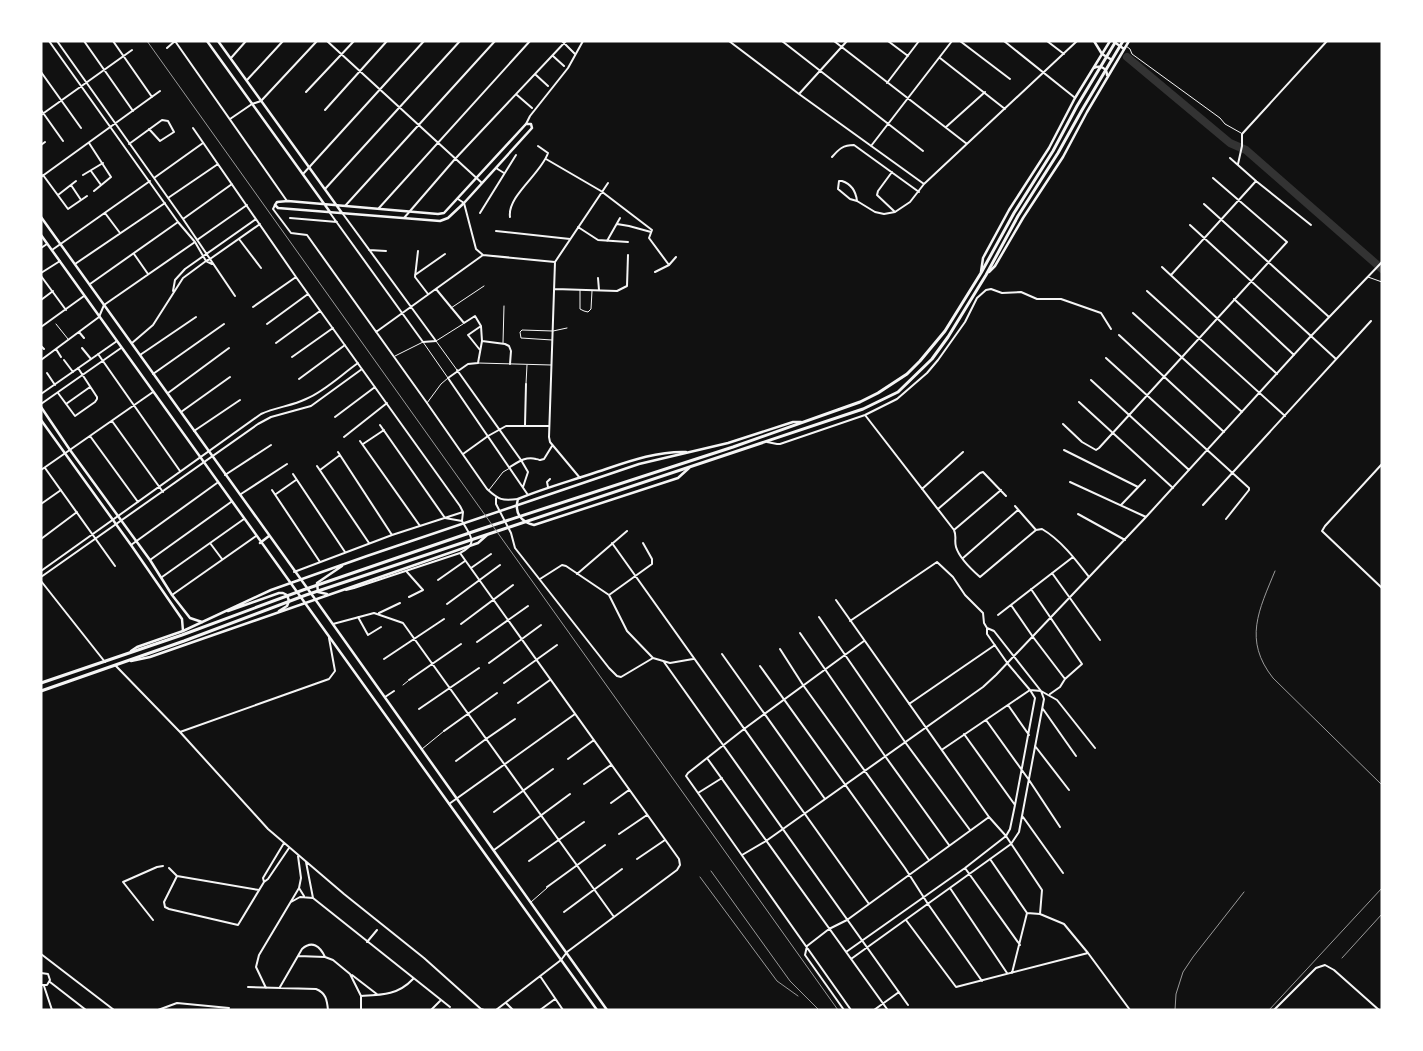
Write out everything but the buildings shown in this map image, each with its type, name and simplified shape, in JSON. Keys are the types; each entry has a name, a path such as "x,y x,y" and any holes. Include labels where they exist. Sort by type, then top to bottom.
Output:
{"highway":[{"path":"41,683 124,656 321,583 733,447 860,402 878,393 907,374 945,331 1014,213 1053,151 1113,41"},
{"path":"41,691 184,641 306,595 863,409 898,392 932,359 962,315 1018,216 1058,153 1123,41"}],"street":[{"path":"49,41 178,222 206,253 234,296"},
{"path":"57,41 183,219 206,260 212,264"},
{"path":"84,41 133,111"},
{"path":"113,41 152,97"},
{"path":"167,48 175,41 288,202"},
{"path":"207,41 403,312 528,495"},
{"path":"218,41 324,190 522,460 528,472 523,487"},
{"path":"231,58 246,41"},
{"path":"247,81 283,41"},
{"path":"230,119 252,104 261,101 317,41"},
{"path":"328,41 482,183"},
{"path":"306,92 354,41"},
{"path":"325,110 387,41"},
{"path":"303,174 424,41"},
{"path":"324,190 460,41"},
{"path":"344,206 495,41"},
{"path":"523,41 527,45"},
{"path":"378,209 530,41"},
{"path":"583,41 568,68 530,116 526,124 444,213 288,202 277,202 273,209 291,233 307,235 427,402 488,491 496,498 505,501 518,499 548,487 658,454 690,452"},
{"path":"729,41 924,184"},
{"path":"782,41 923,151"},
{"path":"834,41 967,144"},
{"path":"799,94 848,41"},
{"path":"888,41 908,56"},
{"path":"887,82 920,41"},
{"path":"871,146 952,41"},
{"path":"960,41 1010,79"},
{"path":"1004,41 1075,98"},
{"path":"1047,41 1064,54"},
{"path":"857,200 856,193 849,184 839,181 838,189 850,199 857,200 875,212 884,214 895,212 910,202 924,184 1077,41"},
{"path":"1094,41 1102,54 1116,63"},
{"path":"981,272 983,258 1009,210 1049,148 1092,70 1113,41 1130,48 1132,54 1220,118 1225,124 1242,134"},
{"path":"986,275 995,266 1023,218 1063,157 1129,41"},
{"path":"1238,164 1242,146 1242,134 1327,41"},
{"path":"404,218 455,159 536,75 564,42 576,55"},
{"path":"42,114 132,50"},
{"path":"553,56 564,66"},
{"path":"940,58 1005,109"},
{"path":"1092,70 1096,67 1103,67 1107,74 1106,79"},
{"path":"41,72 81,128"},
{"path":"536,75 548,86"},
{"path":"87,196 68,209 42,176 116,125 160,91"},
{"path":"946,128 985,92"},
{"path":"517,95 532,108"},
{"path":"41,110 63,141"},
{"path":"129,144 149,130 165,119 174,132 160,142 149,130"},
{"path":"275,205 278,208 440,221 448,218 464,203 532,128 531,124 526,124"},
{"path":"193,128 463,512 462,521 472,539 471,546 460,553 354,588 339,591"},
{"path":"41,145 46,142"},
{"path":"89,143 111,176 94,190"},
{"path":"154,178 203,143"},
{"path":"832,157 838,149 846,145 854,145 919,192"},
{"path":"510,217 509,211 524,185 533,178 548,154 538,146"},
{"path":"480,213 516,155"},
{"path":"546,158 601,191 652,230 649,238 669,265"},
{"path":"1230,158 1311,225"},
{"path":"83,175 104,163"},
{"path":"139,166 143,163"},
{"path":"168,198 218,164"},
{"path":"496,168 504,173"},
{"path":"91,171 102,185"},
{"path":"892,172 878,191 878,196 895,212"},
{"path":"1064,424 1082,442 1096,450 1287,242 1213,178"},
{"path":"58,195 76,181"},
{"path":"1170,275 1256,181"},
{"path":"52,250 150,182"},
{"path":"580,478 552,445 549,437 555,262 608,183"},
{"path":"183,219 232,184"},
{"path":"71,185 81,200"},
{"path":"158,193 163,191"},
{"path":"458,199 464,203 476,249 483,255 555,262"},
{"path":"75,264 165,202"},
{"path":"1204,204 1329,317"},
{"path":"41,360 99,317 104,305 246,205"},
{"path":"105,213 120,233"},
{"path":"41,217 607,1010"},
{"path":"290,218 337,222"},
{"path":"608,241 620,218"},
{"path":"173,293 175,280 185,269 256,219"},
{"path":"90,284 178,222"},
{"path":"132,344 153,325 183,278 206,260 260,224"},
{"path":"617,224 650,232"},
{"path":"1190,225 1336,359"},
{"path":"578,227 598,240 628,242"},
{"path":"496,231 570,239"},
{"path":"41,235 260,543 597,1010"},
{"path":"239,239 261,268"},
{"path":"41,248 47,244"},
{"path":"369,250 386,251"},
{"path":"418,251 416,280 428,294"},
{"path":"134,254 148,275"},
{"path":"415,275 445,254"},
{"path":"376,332 483,255"},
{"path":"555,289 617,291 627,286 628,255"},
{"path":"655,272 669,265 676,257"},
{"path":"60,261 41,275 66,310"},
{"path":"742,855 766,841 983,687 1008,664 1174,488 1294,354 1381,262"},
{"path":"1162,267 1277,374"},
{"path":"252,307 296,277"},
{"path":"1368,277 1382,282"},
{"path":"598,278 599,290"},
{"path":"451,308 484,286"},
{"path":"436,289 464,323"},
{"path":"767,442 780,444 866,415 897,399 927,373 951,345 978,298 986,290 990,289 1002,293 1021,292 1037,299 1061,299 1101,313 1111,329"},
{"path":"580,290 580,309 588,312 591,309 592,290"},
{"path":"1147,291 1284,416"},
{"path":"41,300 53,292"},
{"path":"266,324 308,294"},
{"path":"41,327 84,296"},
{"path":"973,296 978,298"},
{"path":"1234,299 1294,354"},
{"path":"502,344 504,306"},
{"path":"276,343 320,311"},
{"path":"1133,313 1242,412"},
{"path":"394,357 423,342 436,341 475,316 481,326 482,342 478,363"},
{"path":"140,355 196,317"},
{"path":"1203,505 1371,321"},
{"path":"56,324 68,340"},
{"path":"154,374 224,324"},
{"path":"480,350 468,335 481,326"},
{"path":"292,357 333,328"},
{"path":"553,340 522,338 520,332 522,330 553,331 567,328"},
{"path":"79,332 84,338"},
{"path":"1119,335 1224,432"},
{"path":"41,394 117,341"},
{"path":"482,342 509,346 510,364"},
{"path":"299,379 345,345"},
{"path":"41,346 44,349"},
{"path":"82,348 91,359"},
{"path":"121,348 41,406 70,450 150,560 172,595 190,618 202,622"},
{"path":"167,393 229,348"},
{"path":"56,349 61,357"},
{"path":"98,354 180,472"},
{"path":"1106,358 1249,488 1226,519"},
{"path":"64,360 73,372"},
{"path":"41,571 261,414 314,395 358,363"},
{"path":"427,402 441,384 457,370 468,364 552,365"},
{"path":"525,425 527,364"},
{"path":"58,393 75,416 98,400 78,368"},
{"path":"41,578 258,424 271,417 310,406 362,369"},
{"path":"46,373 55,384"},
{"path":"181,413 230,377"},
{"path":"1091,380 1189,470"},
{"path":"66,404 90,387"},
{"path":"335,417 375,387"},
{"path":"41,470 153,392"},
{"path":"194,431 240,400"},
{"path":"1079,402 1174,488"},
{"path":"344,437 387,403"},
{"path":"866,415 954,530 957,536 955,543 957,550 980,577 1036,530 1042,529 1050,534 1073,557 1089,578"},
{"path":"41,420 117,524 182,618 182,633 258,595 368,556 639,464 728,443 793,422 802,422"},
{"path":"112,421 163,492"},
{"path":"380,425 444,518 462,521"},
{"path":"463,454 500,428 506,426 549,426"},
{"path":"362,444 384,430"},
{"path":"90,436 138,502"},
{"path":"360,441 420,526"},
{"path":"225,475 271,445"},
{"path":"488,491 503,472 522,460 530,458 540,461 544,459 552,445"},
{"path":"1064,450 1138,487"},
{"path":"338,452 392,535"},
{"path":"921,489 963,452"},
{"path":"320,470 340,455"},
{"path":"239,495 287,464"},
{"path":"1382,464 1322,531 1382,588"},
{"path":"317,466 369,544"},
{"path":"518,499 516,505 519,516 523,521 534,525 678,478 690,466"},
{"path":"45,468 115,566"},
{"path":"938,509 980,473 986,474 1006,496"},
{"path":"293,474 345,552"},
{"path":"548,487 547,482 550,479"},
{"path":"275,494 296,480"},
{"path":"1121,505 1145,480"},
{"path":"131,545 217,482"},
{"path":"1070,482 1146,517"},
{"path":"41,504 61,490"},
{"path":"272,490 320,562"},
{"path":"954,530 1001,490"},
{"path":"496,498 496,504 511,533 515,548 606,665 617,676 625,676 653,658"},
{"path":"150,560 231,502"},
{"path":"1015,506 1036,530"},
{"path":"963,558 1018,510"},
{"path":"41,538 77,512"},
{"path":"294,572 392,535 463,512"},
{"path":"1078,514 1125,540"},
{"path":"161,578 244,520"},
{"path":"577,574 626,531"},
{"path":"124,662 150,657 478,543 488,534"},
{"path":"172,595 256,536"},
{"path":"260,543 269,536"},
{"path":"210,543 222,560"},
{"path":"612,543 869,904"},
{"path":"609,595 652,564 653,561 643,543"},
{"path":"460,553 679,859 680,865 677,870 567,952 561,960 496,1010"},
{"path":"471,568 491,554"},
{"path":"998,615 1073,557"},
{"path":"438,580 465,561"},
{"path":"850,621 937,562 952,577 965,596 983,612 984,623 994,631 1041,691 1044,699 1023,817 1019,832 1011,844 851,959"},
{"path":"331,594 320,594 317,590 317,583 345,564"},
{"path":"447,604 500,565"},
{"path":"540,579 564,565 609,595 627,631 653,658 664,662 676,663 693,659"},
{"path":"407,571 423,590 409,598"},
{"path":"1052,573 1100,640"},
{"path":"41,581 105,662"},
{"path":"461,624 513,585"},
{"path":"1031,589 1082,664 1050,695"},
{"path":"221,613 279,593 286,593 289,604 271,615"},
{"path":"836,600 925,727 1006,836 1042,890 1040,914"},
{"path":"333,625 379,613 400,602"},
{"path":"1012,605 1065,680"},
{"path":"477,642 528,606"},
{"path":"379,613 403,624 414,638 614,917"},
{"path":"819,616 905,742 970,830"},
{"path":"358,617 368,635 381,627"},
{"path":"384,659 444,619"},
{"path":"489,663 542,625"},
{"path":"846,952 965,868 1006,836 1010,829 1029,735 1034,698 1030,690 994,645 987,634 988,628"},
{"path":"800,633 824,670 949,845"},
{"path":"180,732 329,679 335,672 329,638"},
{"path":"851,1010 686,776 744,729 864,641"},
{"path":"403,685 461,644"},
{"path":"504,684 557,645"},
{"path":"909,704 994,645"},
{"path":"780,649 803,685 929,860"},
{"path":"722,654 825,799"},
{"path":"664,662 908,1005"},
{"path":"115,665 180,732 268,829 484,1010"},
{"path":"760,666 910,874 928,904 982,981"},
{"path":"419,709 479,668"},
{"path":"518,703 550,680"},
{"path":"943,749 1030,690 1041,691 1057,700 1095,748"},
{"path":"384,697 394,691"},
{"path":"422,749 444,731 497,694"},
{"path":"1008,705 1029,735"},
{"path":"1042,709 1076,756"},
{"path":"449,804 575,714"},
{"path":"456,761 515,719"},
{"path":"986,720 1060,827"},
{"path":"964,734 1015,805"},
{"path":"568,758 594,740"},
{"path":"1035,746 1069,790"},
{"path":"707,758 887,1009"},
{"path":"584,784 611,765"},
{"path":"494,812 553,769"},
{"path":"698,793 722,778"},
{"path":"611,803 629,790"},
{"path":"494,850 570,794"},
{"path":"619,834 647,815"},
{"path":"844,1010 805,955 807,946 829,929 848,920 990,816"},
{"path":"1023,817 1063,872"},
{"path":"529,861 584,822"},
{"path":"637,860 665,840"},
{"path":"264,882 263,878 284,842"},
{"path":"530,902 547,887 605,845"},
{"path":"177,876 164,902 165,907 238,925 264,882 268,879 289,847"},
{"path":"266,988 256,967 259,955 299,888 301,870 298,855"},
{"path":"990,859 1027,913 1012,972"},
{"path":"306,862 313,898"},
{"path":"152,920 123,882 163,866"},
{"path":"169,868 177,876 259,890"},
{"path":"965,868 1020,945"},
{"path":"301,870 308,869"},
{"path":"564,912 622,869"},
{"path":"299,888 305,897"},
{"path":"950,888 1007,973"},
{"path":"291,902 305,897 313,898 450,1007"},
{"path":"1027,913 1040,914 1064,924 1130,1010"},
{"path":"906,920 956,987 1088,953"},
{"path":"367,942 377,930"},
{"path":"279,988 302,949 307,945 318,946 325,957"},
{"path":"41,954 114,1010"},
{"path":"298,956 325,957 333,960 378,995"},
{"path":"1274,1010 1316,968 1325,965 1334,970 1379,1010"},
{"path":"41,972 48,974 50,982 86,1010"},
{"path":"350,974 360,996 361,1010"},
{"path":"540,976 563,1010"},
{"path":"360,996 391,993 405,987 413,978"},
{"path":"50,982 43,986 52,1010"},
{"path":"248,987 316,989 321,991 326,997 328,1010"},
{"path":"874,1010 899,992"},
{"path":"540,1010 555,999"},
{"path":"431,1010 441,1000"},
{"path":"506,1002 513,1010"},
{"path":"158,1010 177,1003 230,1008"},
{"path":"196,1006 198,1010"}],"waterway":[{"path":"1127,57 1230,143 1246,150 1382,269"}],"railway":[{"path":"147,41 838,1010"},
{"path":"1275,571 1259,612 1257,625 1258,651 1264,664 1273,678 1382,785"},
{"path":"711,871 790,981 819,1010"},
{"path":"700,877 777,981 798,996"},
{"path":"1269,1010 1382,888"},
{"path":"1175,1010 1176,994 1183,972 1244,892"},
{"path":"1342,958 1382,914"}]}
